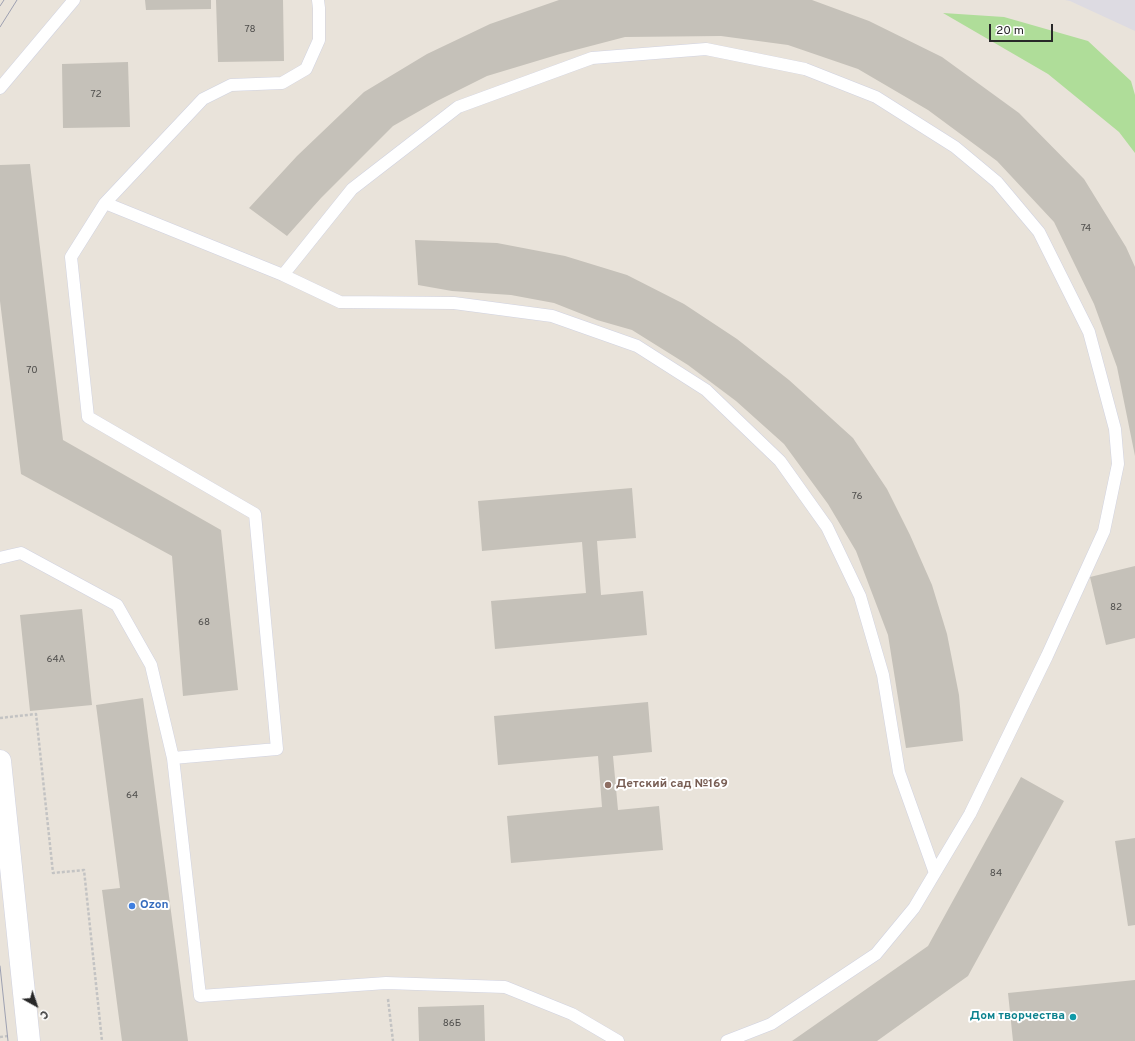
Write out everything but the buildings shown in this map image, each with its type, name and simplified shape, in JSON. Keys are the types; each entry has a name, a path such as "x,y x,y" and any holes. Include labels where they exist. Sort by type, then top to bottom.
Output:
{"street":[{"path":"0,761 29,1041"}],"lane":[{"path":"0,88 74,0"},
{"path":"173,758 277,749 255,514 88,417 71,257 105,203 203,99 230,85 282,83 306,69 319,40 318,0"},
{"path":"283,275 352,189 458,107 592,58 706,50 805,69 876,97 955,147 997,182 1039,232 1088,332 1114,429 1118,464 1104,531 1047,656 970,814 914,908 876,954 771,1024 727,1041"},
{"path":"105,203 283,275 340,302 454,304 552,316 637,346 706,390 780,460 828,527 860,596 883,674 898,772 935,873"},
{"path":"0,558 21,553 117,605 151,665 173,758 200,996 386,983 505,987 572,1014 618,1041"}],"path":[{"path":"0,718 36,714 53,873 84,870 102,1041"},
{"path":"386,983 393,1041"}],"shaded area":[{"path":"1065,0 1135,0 1135,31 1070,1"}],"green space":[{"path":"943,13 1004,17 1088,41 1131,81 1135,95 1135,153 1119,132 1048,74"}],"tram line":[{"path":"0,6 4,0"},
{"path":"0,27 17,0"},
{"path":"0,966 8,1041"}],"place":[{"name":"Детский сад №169","path":"608,785"},
{"name":"Ozon","path":"132,906"},
{"name":"Дом творчества","path":"1073,1017"}]}
